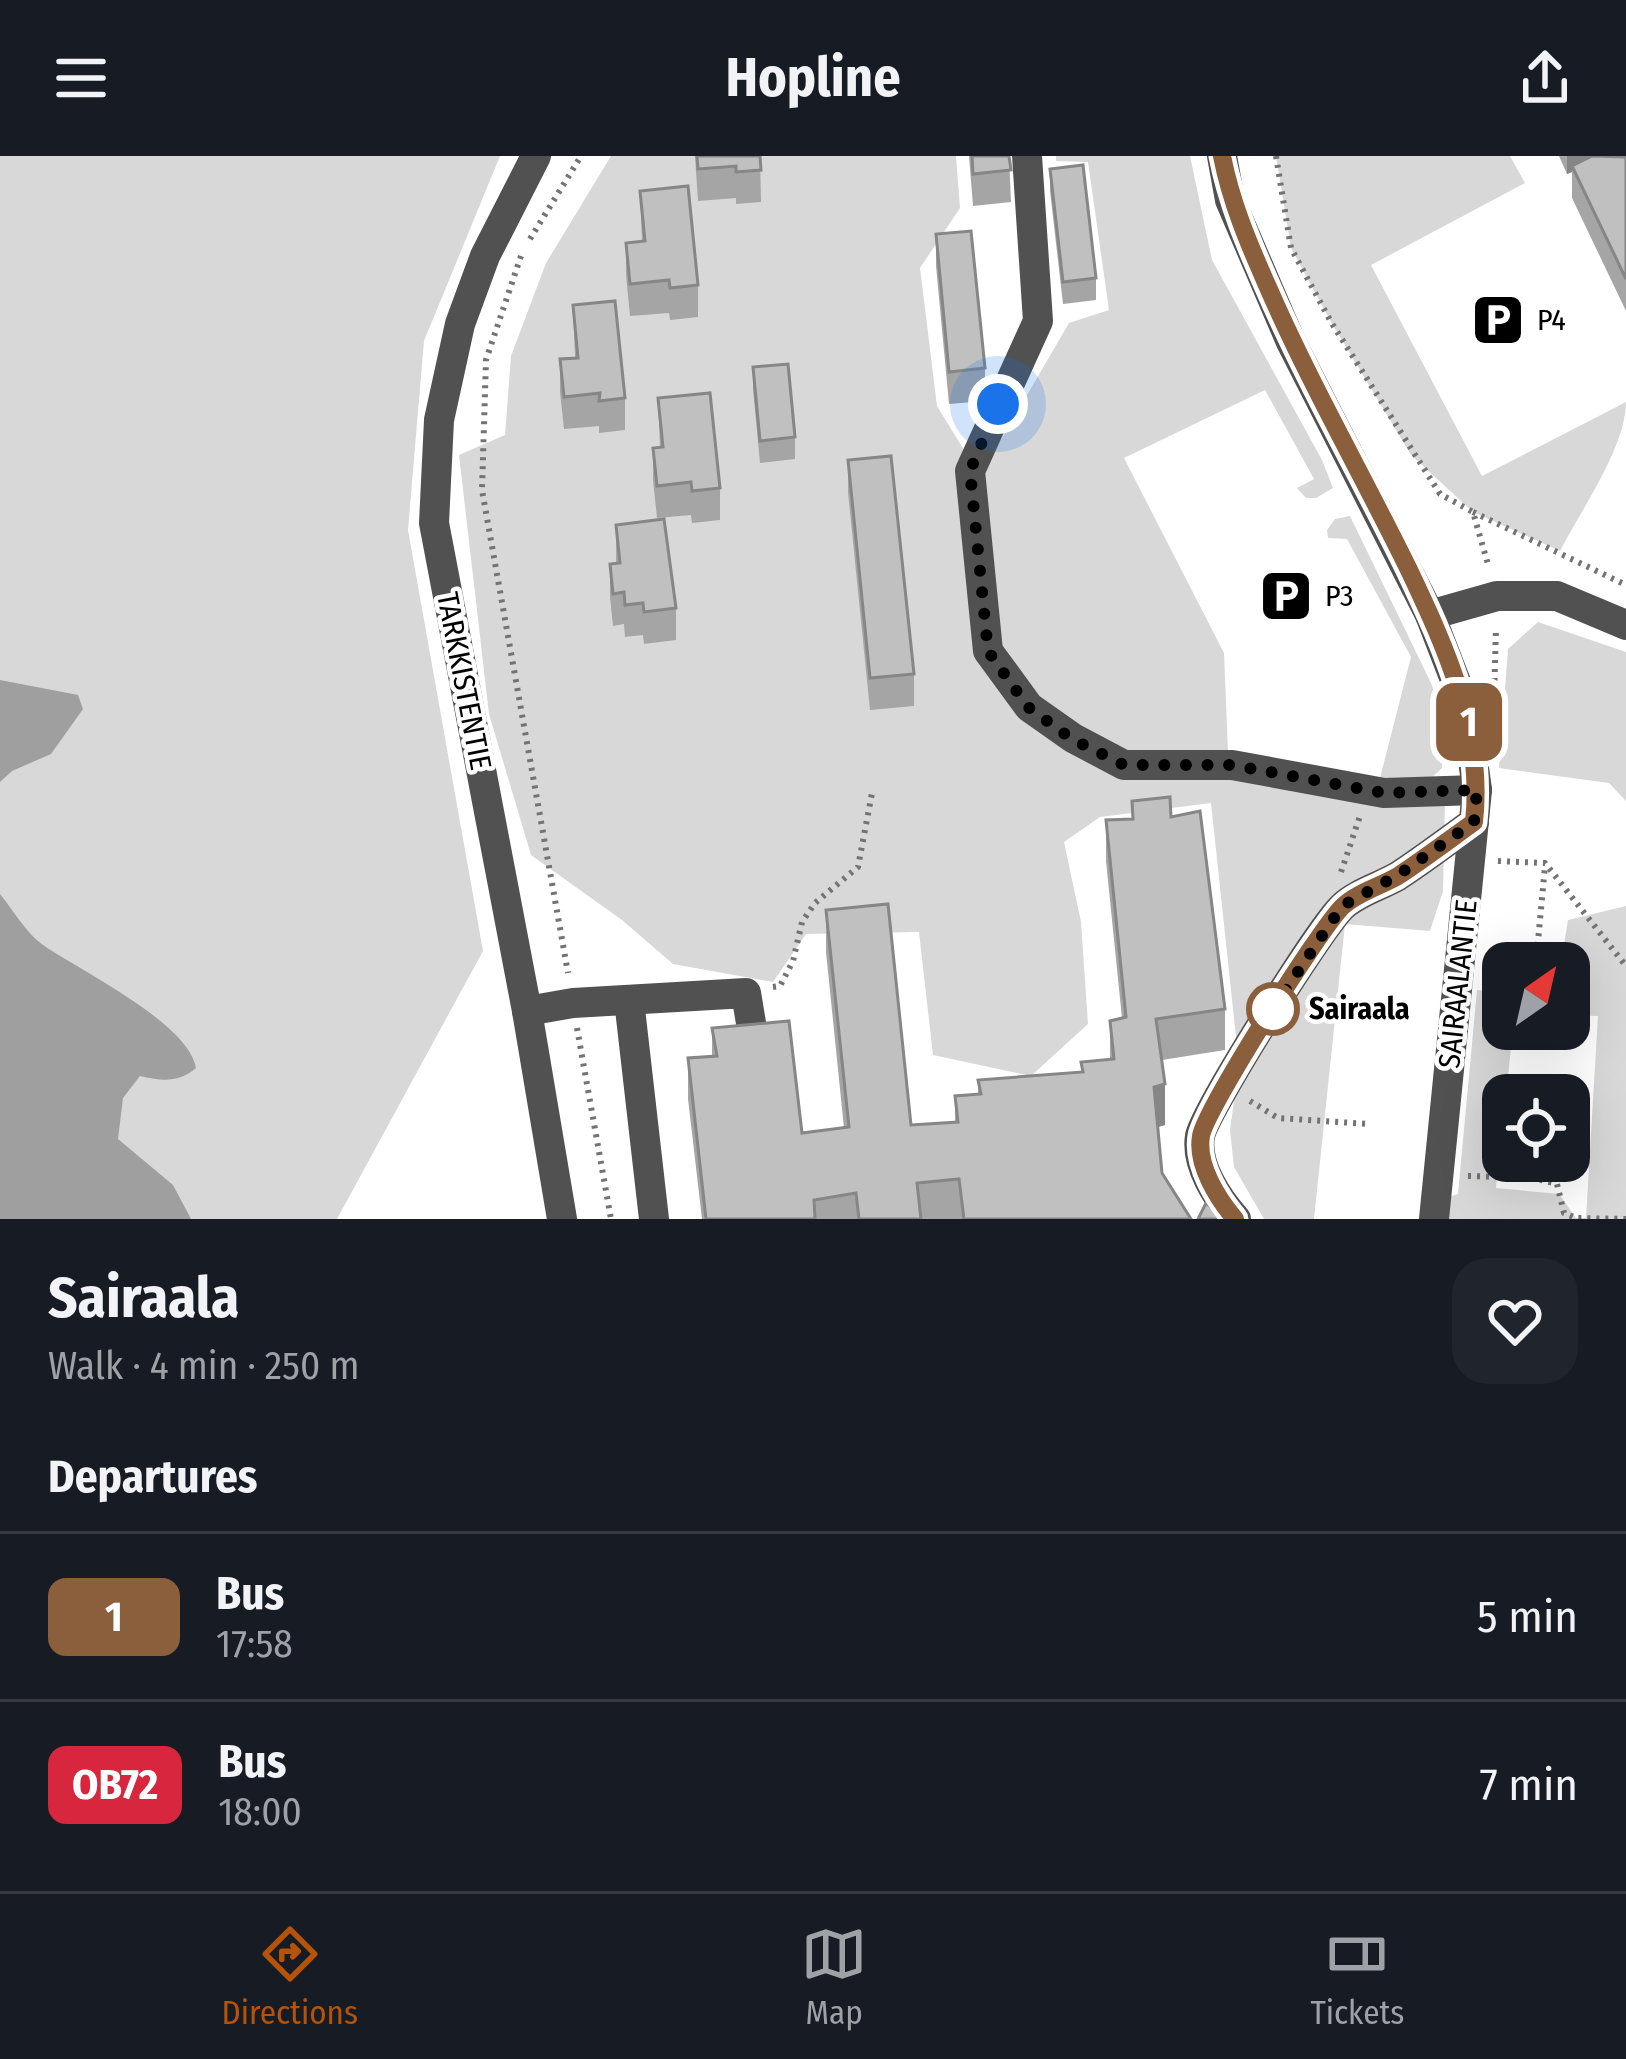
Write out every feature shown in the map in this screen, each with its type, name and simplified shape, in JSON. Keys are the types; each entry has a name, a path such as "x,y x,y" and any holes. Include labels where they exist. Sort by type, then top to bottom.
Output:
{"street":[{"name":"TARKKISTENTIE","path":"536,156 485,256 460,324 440,420 434,523 562,1219"},
{"path":"1028,156 1038,321 970,471 988,651 1028,707 1072,739 1124,765 1232,765 1384,793 1477,790"},
{"name":"SAIRAALANTIE","path":"1222,156 1230,200 1291,342 1430,615 1466,708 1477,790 1434,1219"},
{"path":"1430,615 1497,596 1557,596 1626,625"},
{"path":"1235,1219 1208,1177 1200,1145 1206,1121 1342,906 1398,875 1474,822"},
{"path":"527,1011 573,1003 746,993 754,1041"},
{"path":"629,1000 654,1219"}],"path":[{"path":"581,156 522,253 486,360 482,490 611,1219"},
{"path":"1276,156 1292,248 1330,322 1439,494 1626,585"},
{"path":"1473,512 1497,596 1495,685"},
{"path":"1340,877 1368,790"},
{"path":"746,993 780,986 793,961 802,922 815,903 858,867 872,793"},
{"path":"1470,860 1545,862"},
{"path":"1538,942 1545,862"},
{"path":"1545,862 1626,966"},
{"path":"1226,1088 1279,1118 1368,1124"},
{"path":"1460,1176 1541,1179 1557,1184 1564,1213 1576,1218 1626,1219"}],"shaded area":[{"path":"0,156 500,156 424,341 408,530 483,951 337,1219 0,1219"},
{"path":"611,156 956,156 960,208 920,268 937,406 980,476 1069,323 1109,310 1088,162 1056,161 1056,156 1190,156 1212,260 1333,488 1306,498 1297,488 1314,479 1265,390 1124,458 1224,653 1228,752 1445,802 1443,891 1430,931 1345,924 1314,1219 1264,1219 1234,1167 1230,1130 1239,1065 1211,803 1100,817 1064,842 1081,922 1088,1024 1031,1076 933,1055 919,932 806,934 773,982 673,964 622,920 531,855 489,714 459,455 505,435 511,356 546,263"},
{"path":"1276,156 1510,156 1525,183 1371,265 1482,476 1626,402 1611,458 1560,551 1473,512 1411,455 1291,248"},
{"path":"1350,516 1445,721 1442,768 1428,781 1380,778 1411,657 1347,539 1328,538 1327,530 1335,519"},
{"path":"1538,622 1626,652 1626,801 1609,783 1499,768 1508,649"},
{"path":"0,680 78,695 83,709 51,754 12,771 0,782"},
{"path":"0,894 37,940 154,1016 189,1051 196,1068 183,1076 162,1080 140,1076 123,1098 118,1139 173,1185 191,1219 0,1219"},
{"path":"1626,906 1626,1219 1447,1219 1451,1196 1458,1194 1477,990 1482,991 1482,1050 1511,1050 1508,1074 1482,1074 1482,1182 1496,1182 1496,1188 1559,1194 1576,1218 1586,1218 1598,1016 1590,1016 1590,942 1564,942 1568,920"}],"building":[{"path":"697,156 760,156 761,170 736,172 736,166 698,169"},
{"path":"972,156 1009,156 1011,170 973,174"},
{"path":"1592,156 1626,157 1626,279 1572,166"},
{"path":"1083,165 1096,278 1063,282 1050,169"},
{"path":"688,186 698,285 670,288 669,280 630,284 626,243 645,241 640,191"},
{"path":"971,231 985,368 949,372 936,234"},
{"path":"615,301 625,398 599,401 600,393 564,397 560,359 578,358 573,305"},
{"path":"788,364 795,437 760,441 753,367"},
{"path":"710,393 720,488 692,491 691,482 657,486 653,448 663,447 658,398"},
{"path":"891,456 914,674 870,678 848,460"},
{"path":"664,519 676,608 644,612 643,603 625,605 624,592 613,594 610,564 620,563 616,525"},
{"path":"1170,797 1171,817 1200,811 1225,1009 1156,1019 1165,1084 1154,1087 1162,1173 1191,1219 964,1219 959,1179 917,1183 921,1219 859,1219 856,1193 814,1200 815,1219 706,1219 688,1058 717,1056 712,1028 789,1021 802,1133 849,1127 826,910 888,904 911,1125 958,1122 955,1096 981,1094 978,1080 1083,1072 1081,1062 1114,1059 1110,1021 1126,1017 1106,820 1133,819 1132,801"},
{"path":"1206,1203 1225,1219 1198,1219"}],"bus line":[{"name":"1","path":"1222,156 1230,200 1291,342 1430,615 1466,708 1477,790 1474,822 1398,875 1342,906 1206,1121 1200,1145 1208,1177 1235,1219"}],"place":[{"name":"P4","path":"1498,320"},
{"name":"P3","path":"1286,596"},
{"name":"Sairaala","path":"1273,1009"}],"route":[{"path":"998,404 970,471 988,651 1028,707 1072,739 1124,765 1232,765 1384,793 1477,790 1474,822 1398,875 1342,906 1273,1009"}]}
